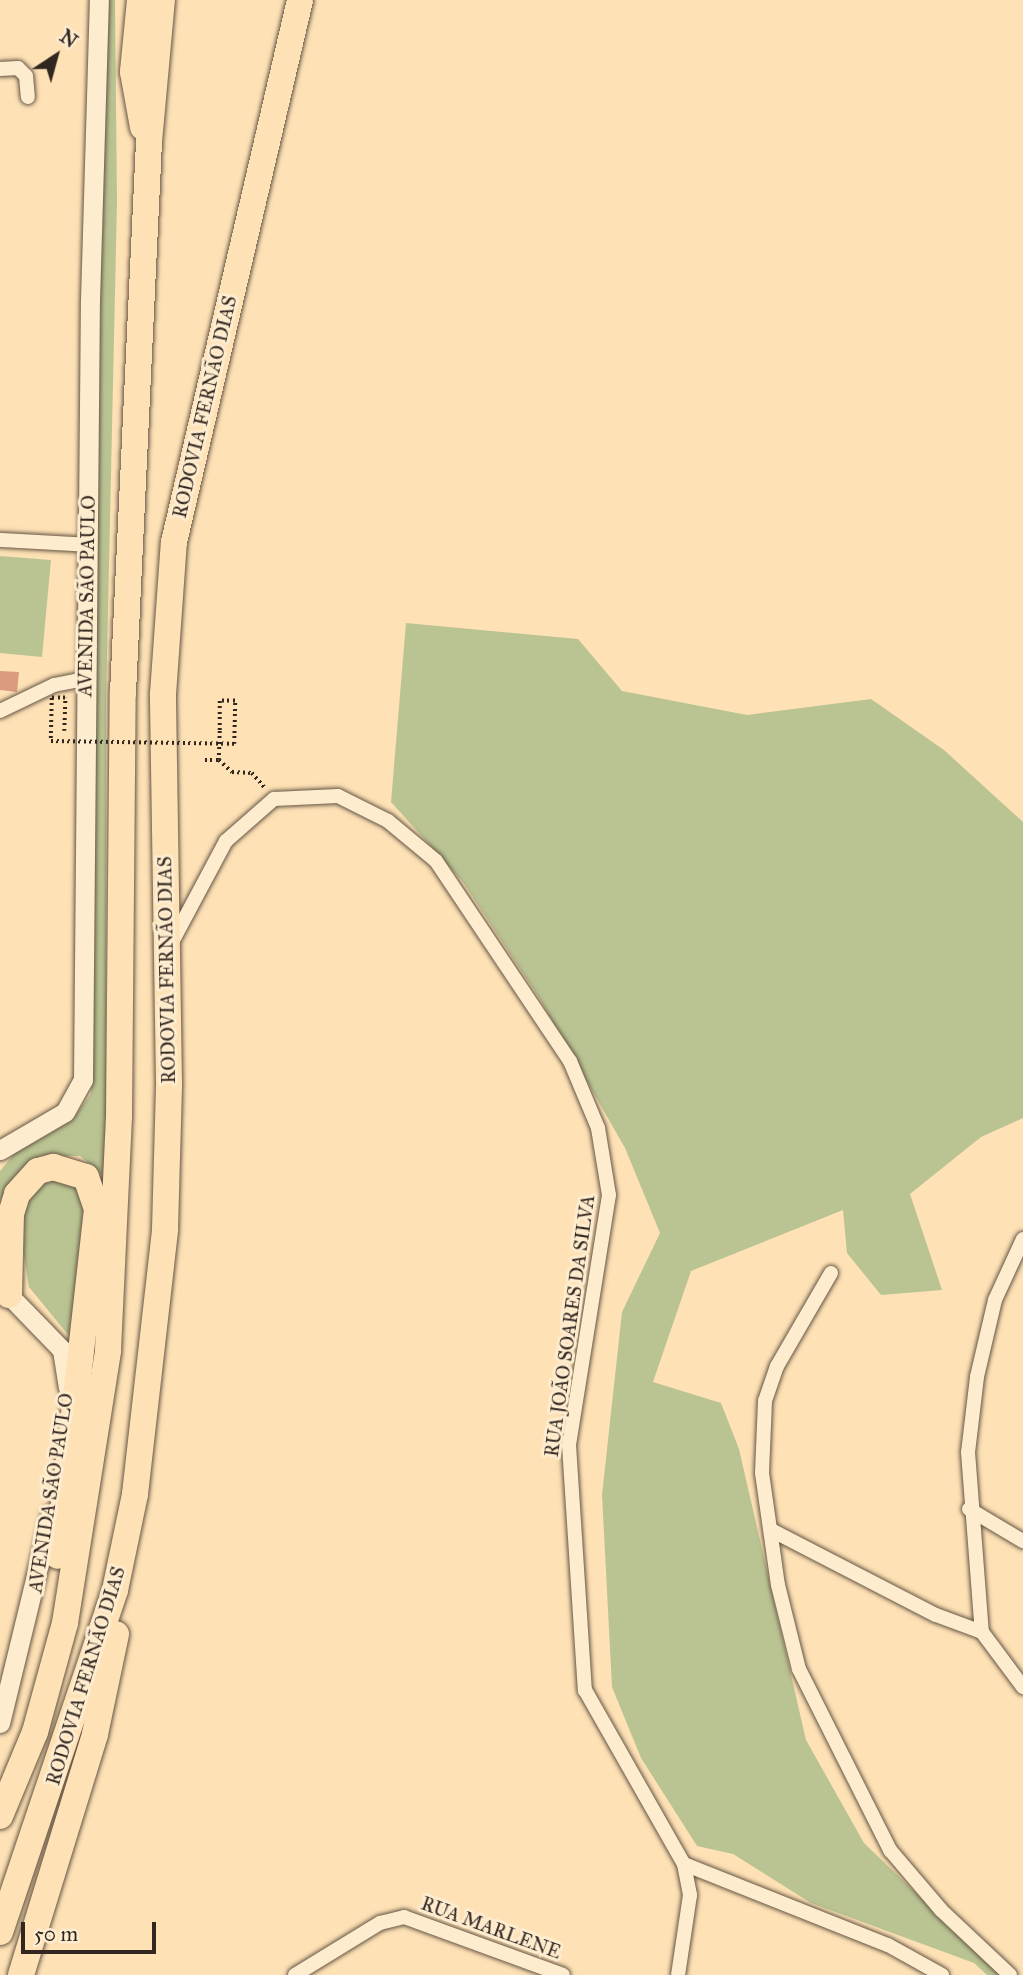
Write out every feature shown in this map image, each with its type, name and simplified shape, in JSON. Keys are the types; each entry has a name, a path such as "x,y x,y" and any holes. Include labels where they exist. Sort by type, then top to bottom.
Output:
{"highway":[{"path":"140,0 133,72 149,142"},
{"name":"RODOVIA FERNÃO DIAS","path":"0,1816 35,1732 65,1623 108,1350 119,1116 123,693 149,142 162,0"},
{"name":"RODOVIA FERNÃO DIAS","path":"0,1932 115,1590 149,1399 165,1229 168,950 163,694 174,542 300,0"},
{"path":"3,1294 10,1214 16,1194 38,1171 53,1167 86,1177 97,1209 53,1602 65,1623"},
{"path":"21,1975 95,1734 117,1629 115,1590"}],"street":[{"name":"AVENIDA SÃO PAULO","path":"0,1150 65,1112 83,1080 95,4"},
{"path":"0,69 18,68 26,76 28,97"},
{"path":"0,540 89,545"},
{"path":"0,711 54,685 86,679"},
{"name":"RUA JOÃO SOARES DA SILVA","path":"274,799 338,796 388,821 436,862 570,1061 598,1128 609,1195 569,1445 585,1690 684,1864 690,1895 678,1975"},
{"path":"168,950 226,841 274,799"},
{"path":"1023,1239 995,1300 977,1377 968,1452 969,1509 982,1632 1023,1687"},
{"path":"831,1273 777,1366 765,1401 762,1473 773,1531 778,1585 799,1669 862,1801 915,1882 1010,1975"},
{"name":"AVENIDA SÃO PAULO","path":"0,1723 50,1526 69,1371 62,1350 3,1294"},
{"path":"969,1509 1023,1541"},
{"path":"773,1531 936,1615 982,1632"},
{"path":"684,1864 888,1945 942,1975"},
{"name":"RUA MARLENE","path":"295,1975 380,1923 404,1917 563,1975"}],"path":[{"path":"64,731 65,698 52,698 51,741 234,744 235,701 220,701 219,731 219,760"},
{"path":"205,760 219,760 232,772 252,773 274,799"}],"green space":[{"path":"104,0 115,0 117,202 106,702 106,1148 103,1175 80,1156 52,1156 27,1167 0,1257 0,1171 14,1154 71,1121 91,1094"},
{"path":"0,556 51,560 42,657 0,653"},
{"path":"406,623 578,639 622,691 747,715 871,699 944,750 1023,822 1023,1118 981,1137 910,1194 942,1290 881,1295 847,1253 843,1210 691,1271 653,1382 721,1403 739,1449 806,1740 864,1843 1001,1975 987,1975 974,1963 811,1903 733,1854 697,1846 641,1758 612,1687 602,1495 622,1312 660,1233 625,1148 540,999 463,882 391,802"},
{"path":"58,1178 87,1192 74,1342 29,1287 19,1227 32,1189"}],"building":[{"path":"0,671 19,672 17,692 0,690"}]}
